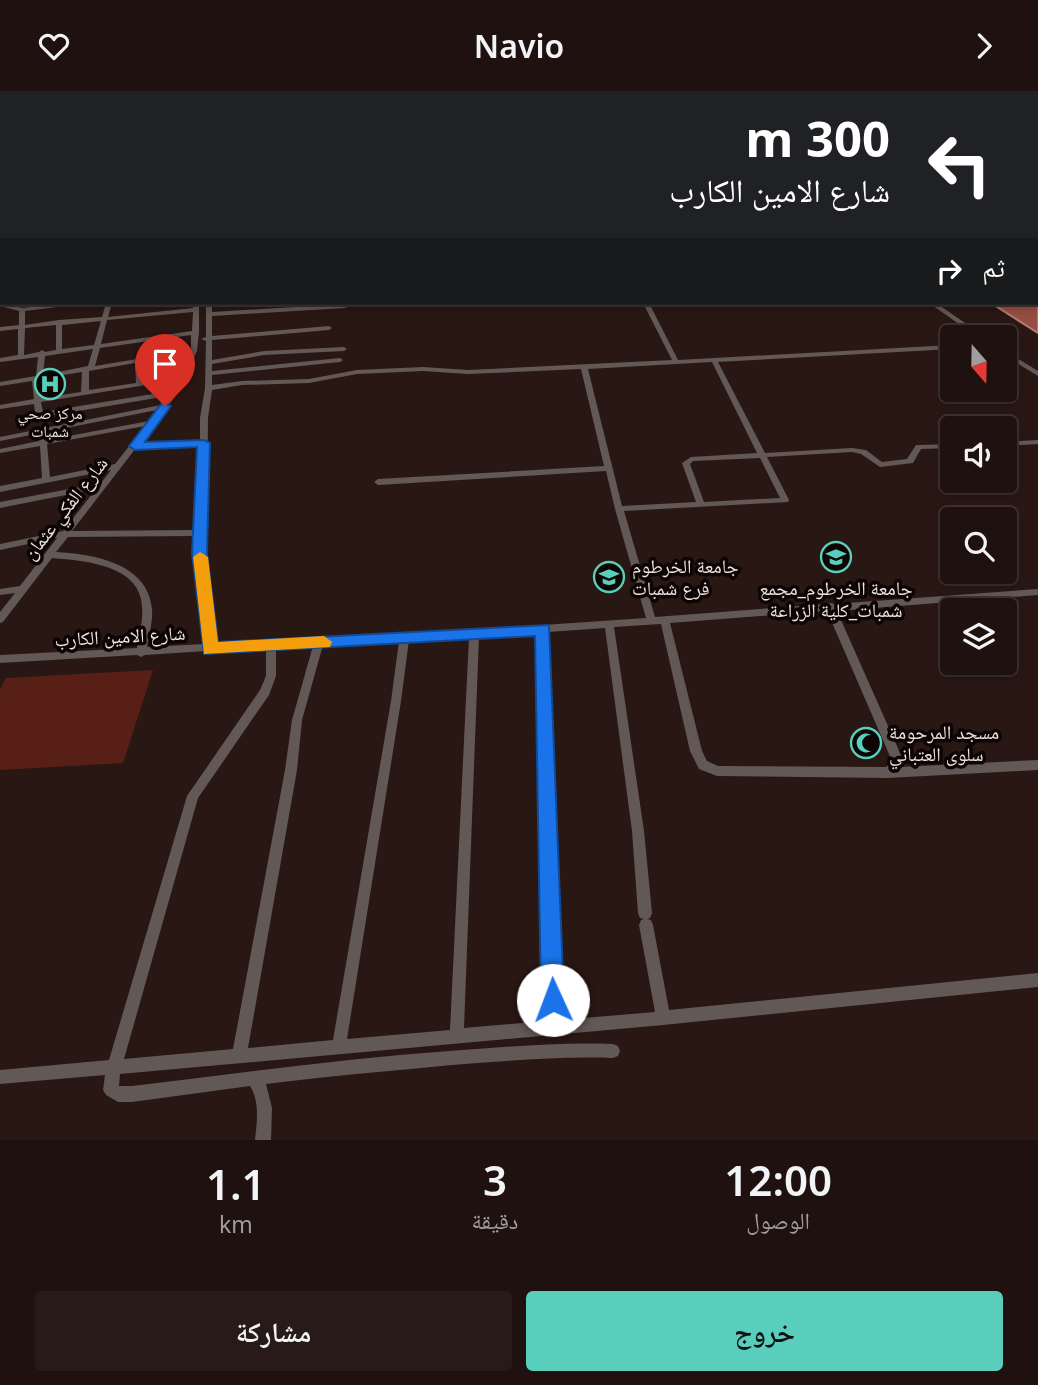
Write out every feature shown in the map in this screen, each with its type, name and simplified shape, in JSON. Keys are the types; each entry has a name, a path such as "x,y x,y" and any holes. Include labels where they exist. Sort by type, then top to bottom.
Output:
{"street":[{"path":"0,305 22,310 53,305"},
{"path":"85,392 89,368 109,305"},
{"path":"647,305 676,362"},
{"path":"935,305 965,325"},
{"path":"0,329 196,306 345,306"},
{"name":"شارع الفكي عثمان","path":"0,619 174,393 194,351 196,306"},
{"path":"209,307 209,388 200,553 210,649"},
{"path":"21,355 22,310"},
{"path":"58,351 59,322"},
{"path":"0,360 42,352 196,336 209,338 329,328"},
{"path":"321,330 322,339"},
{"path":"209,388 240,383 309,381 357,372 423,369 468,372 940,348"},
{"path":"209,363 264,353 344,349"},
{"path":"0,384 194,351"},
{"path":"42,352 37,377 37,401 43,429 46,480"},
{"path":"138,360 140,383"},
{"path":"208,373 340,360"},
{"path":"619,509 785,500 714,360"},
{"path":"1017,360 1038,374"},
{"path":"584,367 619,509 652,622"},
{"path":"0,407 183,377"},
{"path":"39,415 174,393"},
{"path":"0,439 165,406"},
{"path":"0,451 154,422"},
{"path":"1017,443 1038,442"},
{"path":"135,446 204,443"},
{"path":"701,505 687,460 852,450 863,452 880,465 910,461 919,447 940,446"},
{"path":"0,489 118,465"},
{"path":"378,482 609,468"},
{"path":"0,505 102,485"},
{"path":"0,547 64,534 201,533"},
{"path":"49,555 77,556 105,563 135,580 141,588 147,608 142,653"},
{"path":"0,592 22,589"},
{"name":"شارع الامين الكارب","path":"0,659 609,625 1038,592"},
{"path":"830,606 898,762 893,769 884,773"},
{"path":"665,621 696,751 706,768 717,771 884,773 1038,765"},
{"path":"609,625 638,831 645,919 663,1018"},
{"path":"543,629 553,1027"},
{"path":"457,1036 474,633"},
{"path":"339,1045 396,701 404,637"},
{"path":"239,1055 291,770 297,720 319,642"},
{"path":"271,645 271,675 265,692 193,796 115,1066 111,1090 118,1094 328,1067 557,1050 613,1051"},
{"path":"0,1077 663,1018 1038,980"},
{"path":"254,1078 264,1095 266,1112 263,1140"}],"shaded area":[{"path":"994,305 1038,305 1038,333"},
{"path":"153,670 123,763 0,770 0,690 6,678"}],"slow traffic":[{"path":"200,557 210,649 324,642"}],"place":[{"name":"مركز صحي شمبات","path":"50,384"},
{"name":"جامعة الخرطوم_مجمع شمبات_كلية الزراعة","path":"836,557"},
{"name":"جامعة الخرطوم فرع شمبات","path":"609,577"},
{"name":"مسجد المرحومة سلوى العتباني","path":"866,743"}],"route":[{"path":"165,406 135,446 168,447 204,443 203,517 199,542 210,649 543,629 553,1000"}]}
